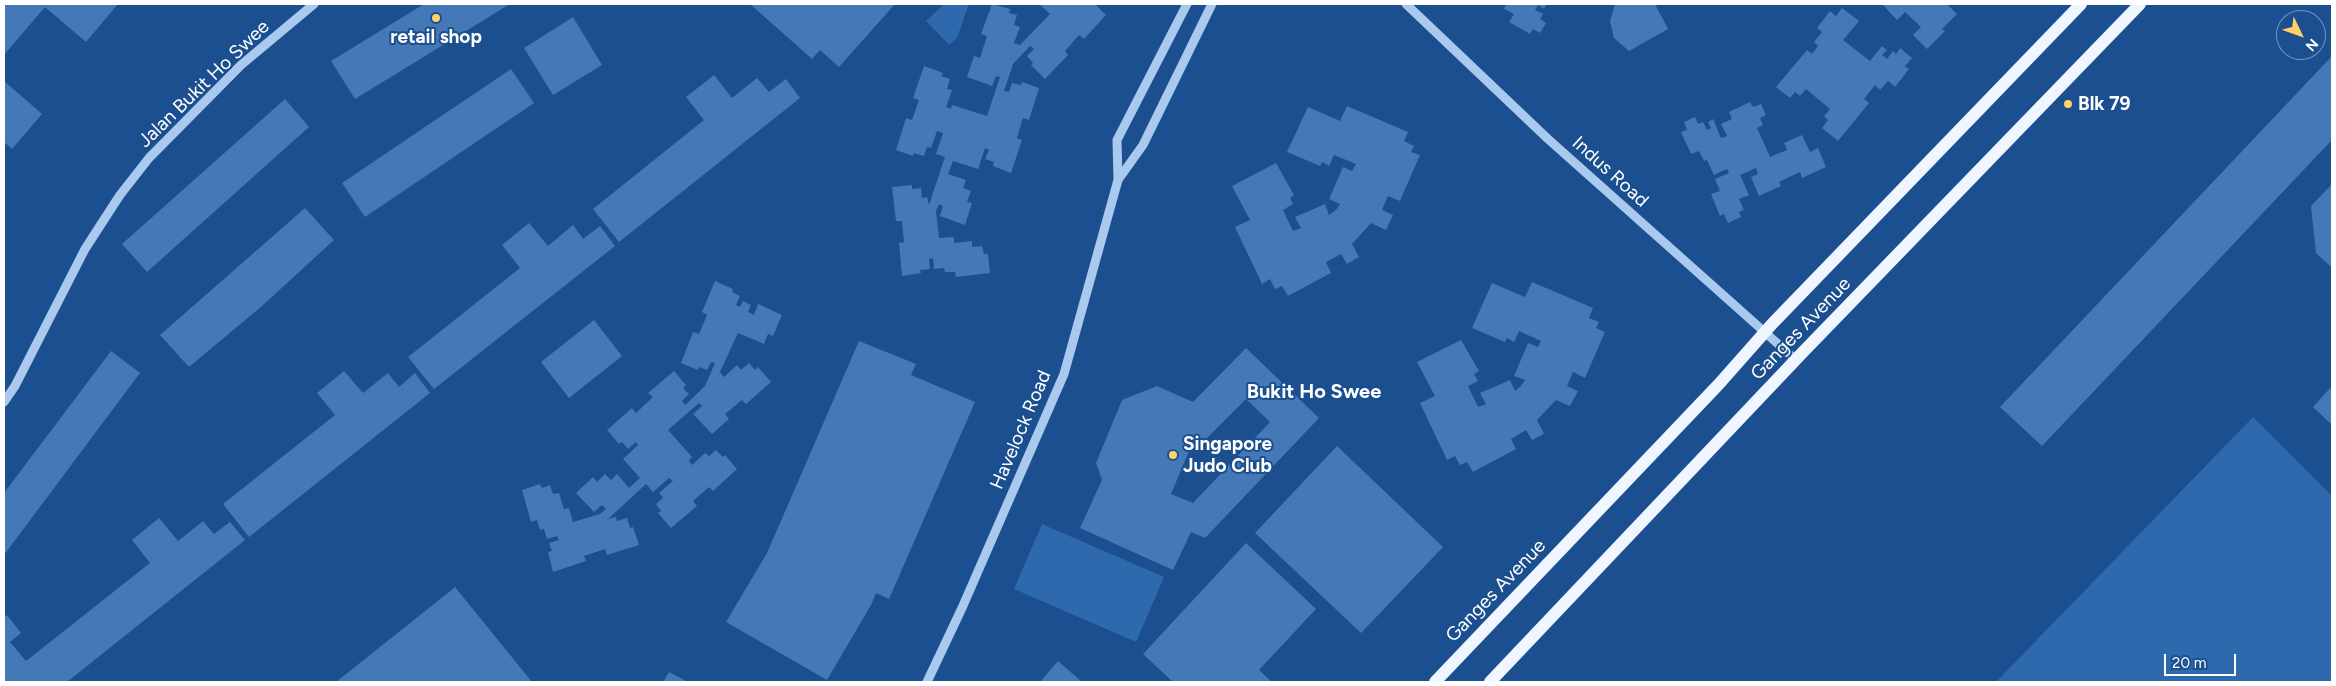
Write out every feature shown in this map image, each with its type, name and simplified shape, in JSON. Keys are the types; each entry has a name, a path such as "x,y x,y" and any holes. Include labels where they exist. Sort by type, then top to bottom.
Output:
{"main road":[{"name":"Ganges Avenue","path":"1435,682 1719,384 1765,332 2081,4"},
{"name":"Ganges Avenue","path":"1490,682 1796,360 2140,4"}],"street":[{"name":"Jalan Bukit Ho Swee","path":"4,402 16,386 85,249 120,195 149,158 241,65 314,4"},
{"name":"Havelock Road","path":"928,682 1064,374 1118,180 1117,140 1188,4"},
{"name":"Havelock Road","path":"1118,180 1143,145 1212,4"},
{"name":"Indus Road","path":"1406,4 1548,139 1796,360"}],"shaded area":[{"path":"944,4 969,4 957,38 949,45 926,21"},
{"path":"2253,417 2332,496 2332,682 1996,682"},
{"path":"1042,524 1164,577 1136,642 1014,589"}],"building":[{"path":"4,4 118,4 86,42 45,7 4,55"},
{"path":"424,4 510,4 355,99 331,61"},
{"path":"750,4 895,4 839,67 820,50 812,59"},
{"path":"992,4 1010,9 1009,13 1017,15 1014,25 1020,27 1014,43 1020,45 1050,14 1039,4 1095,4 1106,15 1084,39 1079,35 1065,51 1068,55 1045,79 1031,65 1033,63 1027,56 1034,49 1030,46 1013,64 1004,91 1009,92 1012,83 1021,85 1022,82 1039,88 1029,120 1023,118 1017,138 1022,140 1011,173 993,166 994,162 985,159 989,150 985,148 978,169 953,161 948,174 966,180 963,188 971,191 967,202 972,203 965,225 940,216 943,206 939,204 936,211 939,238 954,237 954,243 972,241 972,247 982,246 984,254 988,254 990,273 956,277 955,272 945,272 944,268 934,269 933,258 929,259 930,269 920,270 921,273 902,276 899,243 904,242 902,221 896,221 892,187 912,185 912,189 921,188 922,198 927,197 929,205 945,157 936,154 943,133 937,131 931,148 927,147 924,156 914,153 913,156 896,150 906,118 912,120 919,100 913,98 924,66 943,73 941,76 950,79 947,89 952,90 946,107 951,109 952,105 987,116 1000,77 996,76 992,86 967,77 974,56 980,58 987,36 981,34"},
{"path":"1503,4 1547,4 1544,9 1538,5 1535,10 1543,14 1540,19 1546,23 1540,33 1533,29 1530,34 1509,22 1514,14 1504,9 1506,5"},
{"path":"1615,4 1655,4 1668,29 1629,51 1614,38 1610,21"},
{"path":"1882,4 1947,4 1957,14 1942,29 1945,31 1927,49 1913,35 1921,27 1905,12 1897,20"},
{"path":"1842,8 1859,21 1843,40 1870,61 1882,46 1887,50 1882,55 1887,59 1893,51 1896,54 1900,48 1912,58 1905,66 1909,69 1895,87 1888,81 1880,90 1875,85 1864,99 1869,103 1838,141 1822,128 1828,120 1824,116 1830,109 1806,89 1800,96 1795,92 1790,98 1776,87 1807,50 1812,54 1818,46 1814,42 1822,32 1817,28 1830,11 1836,16"},
{"path":"573,17 602,65 553,95 524,48"},
{"path":"2332,56 2332,140 2042,446 2000,407"},
{"path":"511,69 534,103 365,217 342,183"},
{"path":"714,75 732,98 757,78 769,92 786,79 800,98 619,242 593,209 704,120 686,97"},
{"path":"4,81 42,114 12,149 4,142"},
{"path":"285,99 309,127 147,272 122,244"},
{"path":"1750,102 1753,107 1761,104 1766,115 1760,118 1763,125 1757,128 1770,157 1787,150 1784,143 1802,135 1810,152 1818,148 1826,167 1802,178 1800,172 1779,182 1781,186 1759,196 1751,177 1758,174 1756,168 1740,175 1749,195 1739,199 1744,210 1739,212 1741,217 1728,223 1724,214 1720,216 1711,194 1720,191 1715,179 1729,173 1727,169 1714,175 1707,160 1704,161 1699,151 1691,154 1681,132 1687,130 1684,122 1695,117 1698,124 1703,122 1707,130 1711,128 1708,122 1713,119 1721,138 1727,136 1721,124 1732,119 1729,112"},
{"path":"1347,106 1408,132 1404,141 1414,146 1411,152 1420,155 1400,201 1388,196 1382,210 1393,215 1386,230 1371,223 1352,244 1359,257 1347,264 1341,254 1326,262 1331,273 1288,296 1282,286 1275,289 1270,279 1262,284 1235,227 1250,220 1232,186 1276,163 1294,195 1290,198 1293,204 1283,210 1293,231 1301,228 1295,217 1325,204 1329,215 1340,204 1329,199 1343,167 1352,171 1356,164 1334,155 1329,166 1322,162 1320,166 1287,152 1308,107 1340,121"},
{"path":"2332,184 2332,268 2316,253 2311,206"},
{"path":"305,208 334,240 262,306 189,367 160,335"},
{"path":"529,223 548,246 573,225 583,239 600,226 615,246 434,389 408,357 520,268 502,245"},
{"path":"715,281 733,289 732,292 740,296 736,305 740,307 743,301 751,305 748,312 754,315 758,304 782,315 773,336 768,334 764,344 738,333 720,372 724,377 737,365 741,370 749,363 755,370 758,367 771,382 746,404 742,400 725,414 729,419 712,434 693,414 702,406 699,403 668,430 692,457 689,461 692,465 705,453 709,456 716,450 723,457 725,455 737,469 713,491 709,487 693,501 697,506 671,528 658,513 661,511 656,504 663,498 659,493 673,481 669,478 653,492 646,484 608,519 616,517 617,521 627,518 630,528 633,527 639,545 607,555 605,549 584,556 586,561 553,572 548,552 552,551 549,543 559,540 557,536 547,539 544,529 540,530 537,520 531,522 522,490 540,484 542,488 550,485 553,494 559,493 564,509 569,508 573,522 600,514 606,509 602,505 594,512 576,493 593,477 597,482 605,474 611,480 617,474 629,488 640,478 623,459 638,445 636,442 628,449 622,442 619,444 607,430 632,408 636,413 653,397 648,393 674,371 686,385 683,388 689,394 682,401 685,405 705,386 715,363 711,362 707,370 699,367 698,370 681,363 693,332 699,334 707,315 702,312"},
{"path":"1532,282 1593,308 1589,318 1599,322 1596,328 1605,332 1585,378 1573,372 1567,386 1578,391 1570,406 1556,400 1537,420 1544,434 1532,440 1526,430 1511,439 1516,449 1473,472 1467,462 1460,465 1455,456 1447,460 1420,403 1435,396 1417,362 1461,340 1479,371 1474,374 1478,381 1468,386 1478,407 1486,404 1480,393 1510,380 1515,391 1525,380 1514,376 1528,343 1538,347 1541,341 1519,331 1514,342 1507,338 1505,342 1472,328 1492,283 1525,297"},
{"path":"594,320 622,356 569,398 541,362"},
{"path":"859,341 916,364 911,375 975,402 889,599 876,593 871,605 827,680 726,622 767,553"},
{"path":"1246,348 1319,418 1205,538 1191,532 1173,570 1080,528 1102,480 1096,463 1122,400 1157,386 1193,402","holes":["1246,399 1270,422 1193,503 1171,494 1192,444 1207,438"]},
{"path":"111,351 140,373 4,555 4,493"},
{"path":"344,371 363,393 388,373 399,387 415,373 430,393 249,537 223,504 335,415 317,393"},
{"path":"2332,386 2332,425 2313,407"},
{"path":"1337,446 1443,547 1361,633 1255,533"},
{"path":"159,518 178,541 203,521 214,534 230,522 245,540 67,682 4,682 4,618 7,615 21,633 10,642 26,661 150,563 132,540"},
{"path":"1246,543 1316,609 1259,670 1272,682 1173,682 1143,654"},
{"path":"455,587 532,682 336,682 444,596"},
{"path":"1058,661 1082,682 1040,682"},
{"path":"669,672 688,682 663,682"}],"place":[{"name":"retail shop","path":"436,18"},
{"name":"Blk 79","path":"2068,104"},
{"name":"Singapore Judo Club","path":"1173,455"}],"district":[{"name":"Bukit Ho Swee","path":"1314,392"}]}
